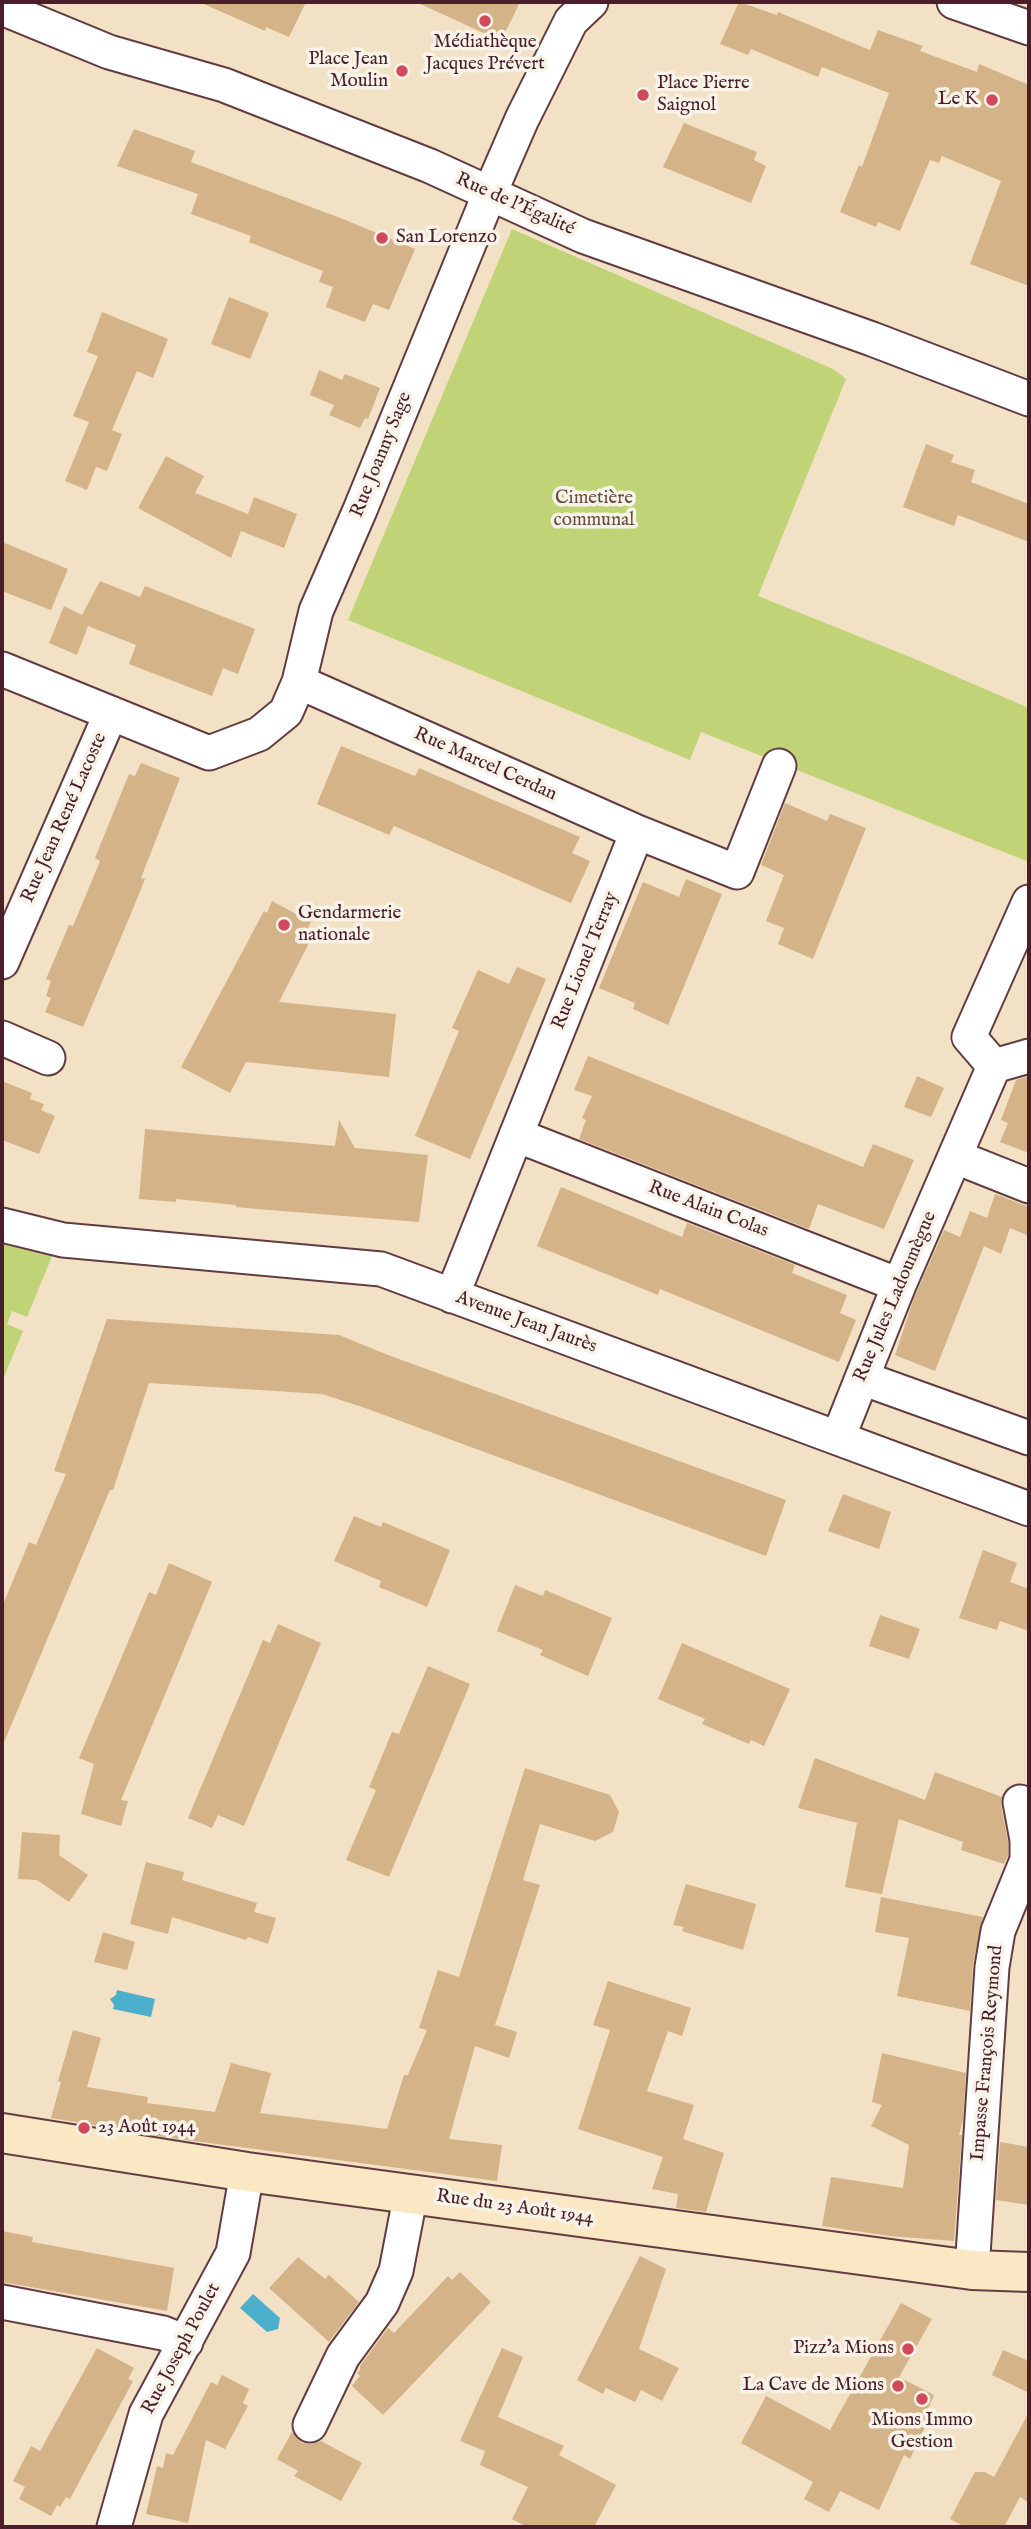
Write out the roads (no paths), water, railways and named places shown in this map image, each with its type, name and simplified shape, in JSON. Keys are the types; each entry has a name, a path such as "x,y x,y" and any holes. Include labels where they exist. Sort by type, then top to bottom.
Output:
{"main road":[{"name":"Rue du 23 Août 1944","path":"2,2133 247,2172 972,2270 1029,2272"}],"street":[{"name":"Rue Joanny Sage","path":"299,682 316,611 489,195 522,119 571,21 592,2"},
{"path":"954,2 1029,28"},
{"name":"Rue de l'Égalité","path":"2,8 109,52 224,85 430,166 583,236 872,339 1029,399"},
{"name":"Rue Jean René Lacoste","path":"2,669 209,753 258,734 286,712 299,682"},
{"name":"Rue Marcel Cerdan","path":"299,682 637,832"},
{"name":"Rue Jean René Lacoste","path":"2,962 111,713"},
{"path":"637,832 737,872 779,766"},
{"name":"Rue Lionel Terray","path":"452,1296 637,832"},
{"path":"1029,902 969,1037 994,1066 1029,1056"},
{"path":"2,1038 48,1058"},
{"name":"Rue Jules Ladoumègue","path":"838,1438 899,1285 994,1066"},
{"name":"Rue Alain Colas","path":"516,1135 899,1285"},
{"path":"956,1157 1029,1186"},
{"name":"Avenue Jean Jaurès","path":"2,1225 63,1240 380,1269 1029,1508"},
{"path":"862,1378 1029,1438"},
{"name":"Impasse François Reymond","path":"972,2270 992,1967 998,1931 1027,1860 1027,1840 1020,1802"},
{"name":"Rue Joseph Poulet","path":"114,2527 146,2414 233,2253 247,2172"},
{"path":"310,2425 344,2356 382,2304 396,2271 411,2193"},
{"path":"2,2302 163,2333 186,2342"}],"water":[{"path":"117,1990 155,1999 151,2017 113,2009 114,2005 110,1999 116,1995"},
{"path":"253,2294 280,2318 278,2329 267,2332 240,2308"}],"place":[{"name":"Médiathèque Jacques Prévert","path":"485,21"},
{"name":"Place Jean Moulin","path":"402,71"},
{"name":"Place Pierre Saignol","path":"643,95"},
{"name":"Le K","path":"992,100"},
{"name":"San Lorenzo","path":"382,238"},
{"name":"Gendarmerie nationale","path":"284,925"},
{"name":"23 Août 1944","path":"84,2128"},
{"name":"Pizz'a Mions","path":"908,2349"},
{"name":"La Cave de Mions","path":"898,2386"},
{"name":"Mions Immo Gestion","path":"922,2399"}],"park label":[{"name":"Cimetière communal","path":"594,510"}]}
